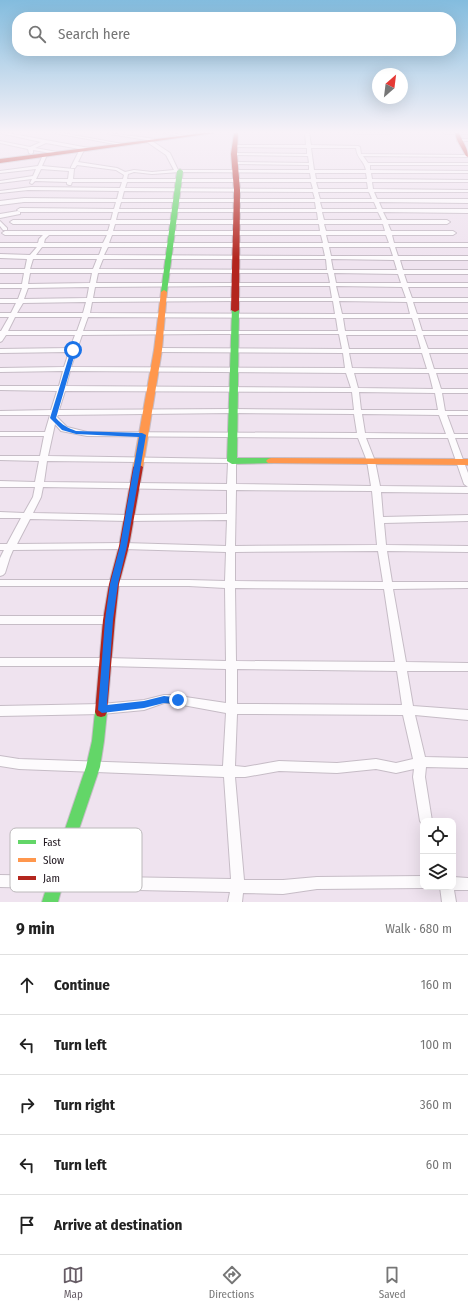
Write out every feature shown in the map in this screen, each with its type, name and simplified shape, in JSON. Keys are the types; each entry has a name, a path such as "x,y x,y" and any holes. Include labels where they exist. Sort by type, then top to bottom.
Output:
{"street":[{"path":"35,175 19,212 13,222 5,230 0,244 40,246 106,244 468,245"},
{"path":"0,340 2,333 14,316 21,300 29,260 33,257 40,246 42,239 48,233 63,200 71,175"},
{"path":"162,175 178,178 193,175"},
{"path":"73,828 93,767 98,741 109,620 114,584 124,546 135,486 142,435 158,350 171,233 177,200 177,175"},
{"path":"0,192 30,188 122,190 193,175"},
{"path":"0,182 34,178 71,180 124,177 178,178 193,175"},
{"path":"235,902 238,886 229,771 232,709 230,665 230,585 232,436 234,411 232,389 234,271 236,244 236,175"},
{"path":"264,175 315,190 468,191"},
{"path":"281,175 314,181 468,181"},
{"path":"313,175 349,369 355,390 361,435 371,461 376,488 382,548 408,710 420,762 419,777 426,818"},
{"path":"369,175 371,191 385,222 432,372 442,412 451,436 464,462 468,484"},
{"path":"421,175 431,201 442,211 466,259"},
{"path":"0,573 10,546 38,497 48,434 73,350 86,315 96,270 100,256 110,233 115,210 122,190 124,177"},
{"path":"0,203 24,200 468,201"},
{"path":"0,216 19,212 58,210 468,211"},
{"path":"13,222 448,222"},
{"path":"0,223 5,230"},
{"path":"5,230 48,233 453,233"},
{"path":"0,256 466,259"},
{"path":"0,271 96,270 468,272"},
{"path":"0,286 234,284 405,286 468,285"},
{"path":"0,301 90,299 468,300"},
{"path":"0,315 468,316"},
{"path":"2,333 468,333"},
{"path":"0,351 73,350"},
{"path":"158,350 346,352 468,351"},
{"path":"0,370 349,369 432,372 468,371"},
{"path":"0,388 62,390 232,389 438,392 468,391"},
{"path":"0,413 54,415 147,411 468,412"},
{"path":"54,415 64,429 76,433 232,436 468,436"},
{"path":"0,434 48,434"},
{"path":"0,458 464,462"},
{"path":"0,484 468,490"},
{"path":"0,515 128,518 231,517"},
{"path":"379,520 468,518"},
{"path":"0,547 124,546 231,549 468,549"},
{"path":"0,583 190,583 260,586 468,585"},
{"path":"0,620 109,620"},
{"path":"0,662 106,662 230,665 401,665 468,667"},
{"path":"0,711 102,710 144,704 164,699 172,699 232,709 408,710 468,715"},
{"path":"0,761 19,764 229,771 261,770 279,766 337,768 376,764 396,768 420,762 468,763"},
{"path":"0,881 10,881"},
{"path":"142,884 283,887 317,883 420,882"},
{"path":"456,883 468,884"},
{"path":"447,890 449,902"},
{"path":"50,902 53,892"}],"traffic: fast":[{"path":"164,292 179,175"},
{"path":"235,310 232,461 271,461"},
{"path":"72,828 93,767 98,741 101,712"},
{"path":"50,902 53,892"}],"traffic: slow":[{"path":"138,467 158,350 164,292"},
{"path":"271,461 468,462"}],"traffic: jam":[{"path":"235,310 237,190 236,175"},
{"path":"101,712 109,620 114,584 124,546 138,467"}],"route":[{"path":"73,350 53,418 57,423 64,429 76,433 142,435 135,486 124,546 114,584 109,620 102,710 144,704 164,699 178,700"}]}
